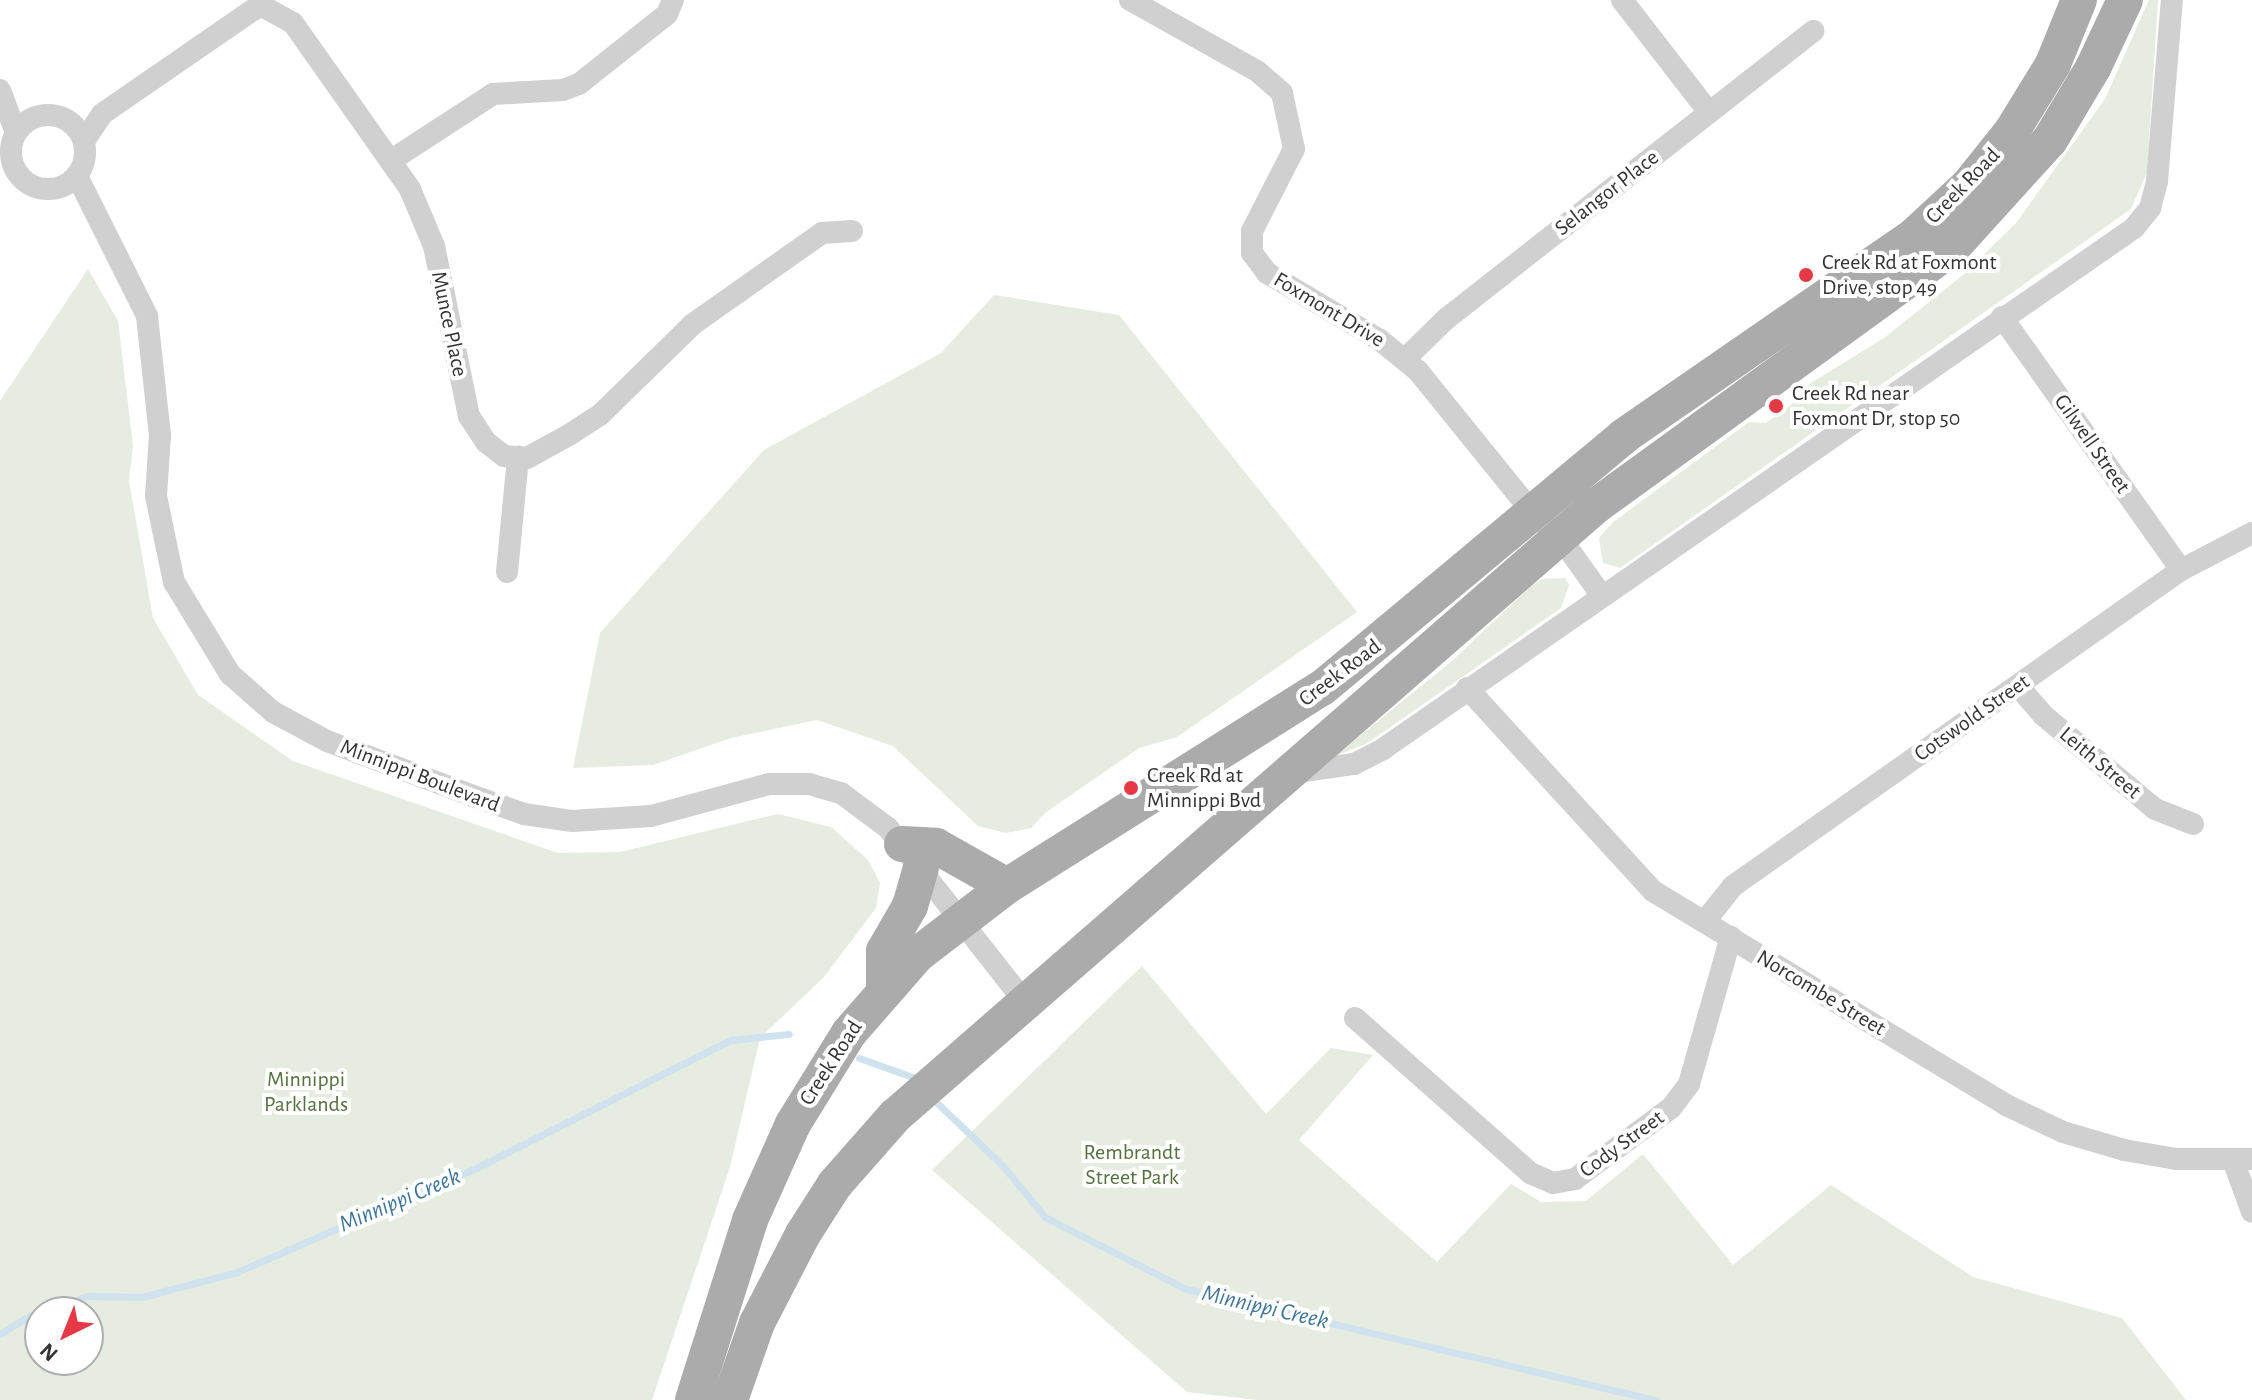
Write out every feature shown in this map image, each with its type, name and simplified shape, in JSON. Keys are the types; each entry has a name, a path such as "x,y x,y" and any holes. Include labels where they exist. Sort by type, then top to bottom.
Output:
{"main road":[{"name":"Creek Road","path":"693,1400 750,1220 812,1090 884,990 961,920 1007,886 1322,688 1669,402 1883,258 1944,210 1983,170 2028,108 2079,0"},
{"name":"Creek Road","path":"730,1400 762,1312 803,1234 835,1184 878,1134 1024,1001 1560,537 1659,456 1899,291 1976,226 2050,140 2093,68 2125,0"},
{"path":"884,990 884,951 910,906 911,856 936,846 1007,886"},
{"path":"750,1220 782,1220 803,1234"}],"street":[{"path":"390,161 493,94 563,90 579,84 667,14 673,0"},
{"name":"Foxmont Drive","path":"1130,0 1257,71 1282,93 1294,149 1252,231 1252,253 1267,273 1405,359 1532,512 1560,537 1602,596"},
{"path":"1622,0 1709,112"},
{"path":"1290,773 1354,764 2134,228 2150,208 2160,165 2172,0"},
{"name":"Munce Place","path":"84,141 102,114 261,3 293,23 410,189 434,246 469,416 486,442 504,456 518,457"},
{"name":"Selangor Place","path":"1405,359 1446,319 1813,31"},
{"path":"2,93 34,117"},
{"path":"2,93 16,133"},
{"path":"58,116 78,130 84,141 77,176 56,188 32,185 15,168 12,144 16,133 34,117 102,114"},
{"name":"Minnippi Boulevard","path":"77,176 91,212 138,289 147,316 160,435 156,496 174,582 230,674 273,712 327,741 524,814 616,821 769,784 809,784 855,800 911,856 1024,1001"},
{"name":"Minnippi Boulevard","path":"56,188 91,212"},
{"path":"507,572 518,457 544,450 600,415 693,324 822,233 852,231"},
{"name":"Gilwell Street","path":"2002,317 2181,570"},
{"name":"Cotswold Street","path":"1705,921 1733,886 2181,570 2252,533"},
{"name":"Leith Street","path":"2018,686 2043,715 2155,809 2193,824"},
{"name":"Norcombe Street","path":"1467,688 1653,891 2006,1105 2063,1132 2137,1152 2242,1159"},
{"name":"Cody Street","path":"1355,1018 1530,1173 1553,1183 1575,1179 1671,1108 1689,1084 1731,937"},
{"path":"2242,1159 2252,1212"}],"green space":[{"path":"2149,0 2158,0 2147,172 2131,209 1620,568 1603,563 1599,538 1612,523 1749,422 1766,423 1795,402 1806,386 1884,338 1963,275 2016,223 2105,99"},
{"name":"Minnippi Parklands","path":"88,269 118,321 133,446 129,481 153,618 198,695 293,761 558,853 620,852 778,814 831,827 868,860 880,883 876,908 824,977 760,1038 730,1167 652,1400 0,1400 0,401"},
{"path":"994,295 1119,315 1357,612 1177,737 1139,748 1045,813 1031,828 1006,833 978,826 893,746 817,720 731,738 653,765 573,768 600,633 764,450 941,353"},
{"path":"1565,578 1569,585 1561,608 1366,744 1335,756 1452,661 1531,586 1542,579"},
{"name":"Rembrandt Street Park","path":"1142,966 1266,1114 1331,1048 1373,1055 1299,1140 1437,1262 1511,1184 1541,1202 1586,1201 1643,1154 1733,1265 1831,1185 1973,1277 2122,1318 2186,1400 1258,1400 1187,1392 932,1170"}],"waterway":[{"name":"Minnippi Creek","path":"0,1334 31,1315 88,1296 142,1297 237,1272 474,1169 731,1040 789,1034"},
{"name":"Minnippi Creek","path":"859,1058 913,1077"},
{"name":"Minnippi Creek","path":"933,1099 1003,1166 1045,1217 1186,1289 1657,1400"}],"place":[{"name":"Creek Rd at Foxmont Drive, stop 49","path":"1806,275"},
{"name":"Creek Rd near Foxmont Dr, stop 50","path":"1776,406"},
{"name":"Creek Rd at Minnippi Bvd","path":"1131,788"}]}
